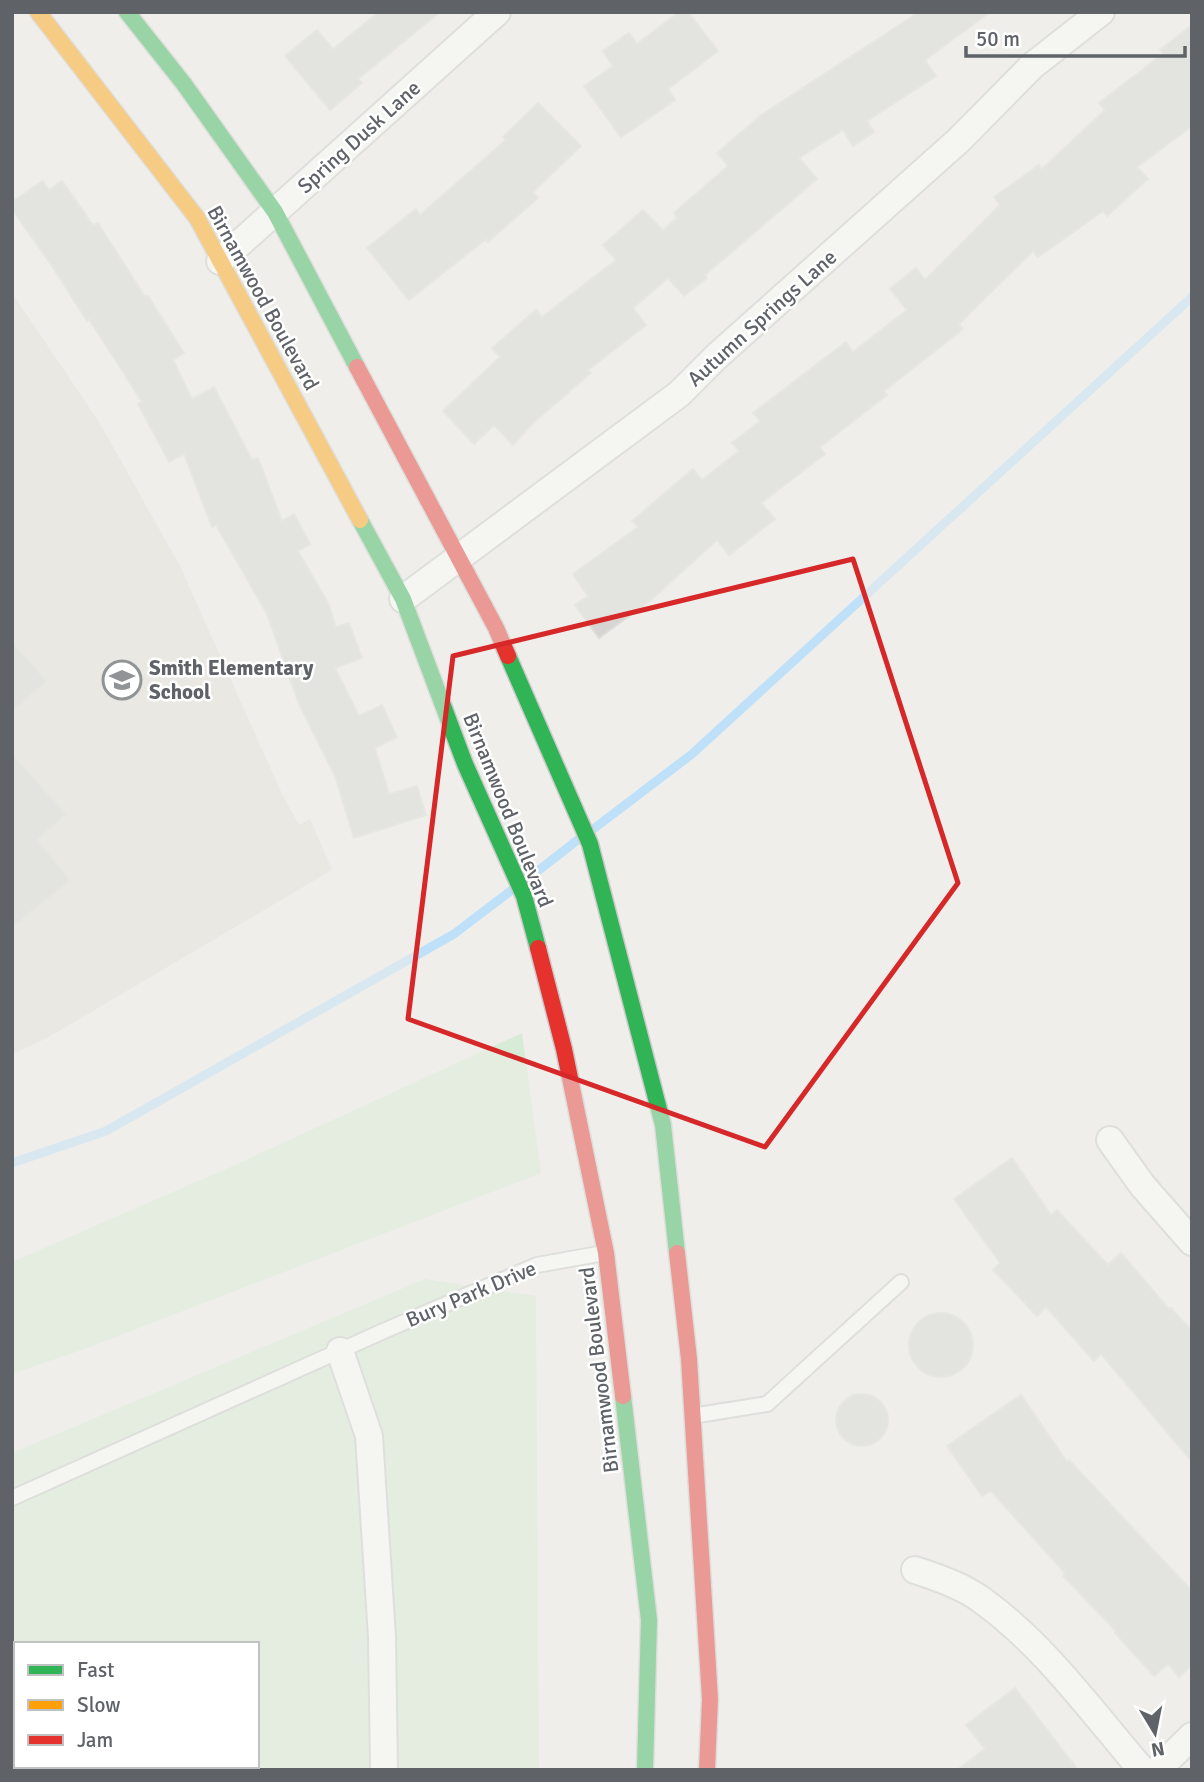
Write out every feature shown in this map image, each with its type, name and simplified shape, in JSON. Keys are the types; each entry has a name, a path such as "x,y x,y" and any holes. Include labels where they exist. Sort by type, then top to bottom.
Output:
{"street":[{"name":"Birnamwood Boulevard","path":"38,12 197,218 403,599 465,764 524,896 564,1049 606,1253 649,1620 645,1770"},
{"path":"127,12 184,84 275,212 496,628 590,844 663,1125 689,1359 709,1699 707,1770"},
{"name":"Spring Dusk Lane","path":"220,261 497,12"},
{"name":"Autumn Springs Lane","path":"403,599 679,394 959,140 1032,66 1101,12"},
{"path":"1110,1140 1142,1185 1192,1242"},
{"path":"340,1350 369,1436 382,1637 384,1770"},
{"path":"915,1570 956,1584 1003,1617 1047,1660 1142,1770"},
{"path":"1157,1770 1192,1737"}],"lane":[{"name":"Bury Park Drive","path":"12,1498 340,1350 537,1265 606,1253"},
{"path":"692,1416 767,1404 901,1282"}],"highlighted area":[{"path":"853,559 958,883 765,1147 408,1019 453,656"}],"shaded area":[{"name":"Smith Elementary School","path":"12,293 99,422 180,566 282,794 299,825 310,819 332,870 47,1038 12,1054"}],"green space":[{"path":"522,1033 541,1173 87,1348 12,1374 12,1262 233,1166"},
{"path":"425,1279 536,1296 539,1770 12,1770 12,1453"}],"building":[{"path":"379,12 440,12 358,79 362,83 330,110 285,56 317,30 333,49"},
{"path":"679,12 688,12 718,51 668,89 675,100 621,137 584,86 613,66 603,51 629,33 637,44"},
{"path":"919,12 990,12 925,60 936,76 867,121 874,132 853,146 843,130 799,158 817,179 705,275 707,278 684,296 668,278 633,308 646,325 588,370 591,373 534,422 513,445 494,425 474,444 443,411 500,357 492,348 536,310 542,317 616,260 603,245 643,210 663,230 677,218 674,213 728,166 717,153 760,116"},
{"path":"1192,25 1192,126 1137,167 1148,179 1107,216 1103,211 1038,257 1033,251 959,324 963,329 884,391 887,395 820,447 825,454 761,503 775,519 729,555 717,540 651,600 599,638 575,605 588,596 573,574 638,527 632,521 693,469 702,480 739,451 732,443 760,421 753,413 846,342 853,352 907,310 890,289 916,268 925,280 1000,205 994,197 1039,165 1042,169 1105,110 1099,103 1163,54 1160,50"},
{"path":"538,103 581,146 533,192 538,198 488,242 486,239 409,300 367,248 416,209 420,215 506,140 503,137"},
{"path":"43,181 49,190 62,181 93,225 98,223 184,353 173,360 192,399 214,387 252,460 258,458 282,521 294,514 310,544 298,551 328,603 336,627 349,623 362,658 335,668 359,716 382,705 397,737 375,748 389,794 417,786 426,815 354,838 335,776 299,704 267,614 216,525 212,527 184,454 169,462 138,404 142,402 89,319 87,321 12,209 12,202"},
{"path":"12,642 47,681 12,711"},
{"path":"12,754 66,814 37,840 70,880 12,927"},
{"path":"1012,1158 1051,1215 1057,1210 1108,1265 1121,1253 1169,1309 1171,1308 1192,1331 1192,1462 1101,1354 1094,1361 1046,1307 1037,1316 993,1270 1000,1263 954,1199"},
{"path":"935,1313 947,1313 964,1322 971,1333 971,1357 964,1368 947,1377 935,1377 923,1372 914,1363 909,1351 909,1339 914,1327 923,1318"},
{"path":"862,1394 872,1396 880,1402 886,1410 886,1430 880,1438 872,1444 862,1446 852,1444 844,1438 838,1430 836,1420 838,1410 844,1402 852,1396"},
{"path":"1021,1395 1067,1462 1069,1460 1192,1591 1192,1665 1179,1677 1168,1664 1154,1676 1115,1633 1117,1632 1063,1576 1065,1573 991,1491 982,1496 947,1446"},
{"path":"1015,1688 1078,1770 957,1770 985,1749 966,1725"}],"waterway":[{"path":"592,830 692,754 1192,297"},
{"path":"525,881 580,838"},
{"path":"12,1163 106,1131 454,934 513,889"}],"traffic: fast":[{"path":"127,12 184,84 275,212 357,367"},
{"path":"360,520 403,599 465,764 524,896 538,948"},
{"path":"508,656 590,844 663,1125 677,1253"},
{"path":"623,1396 649,1620 645,1770"}],"traffic: slow":[{"path":"38,12 197,218 360,520"}],"traffic: jam":[{"path":"357,367 496,628 508,656"},
{"path":"538,948 564,1049 606,1253 623,1396"},
{"path":"677,1253 689,1359 710,1699 707,1770"}],"place":[{"name":"Smith Elementary School","path":"122,680"}]}
